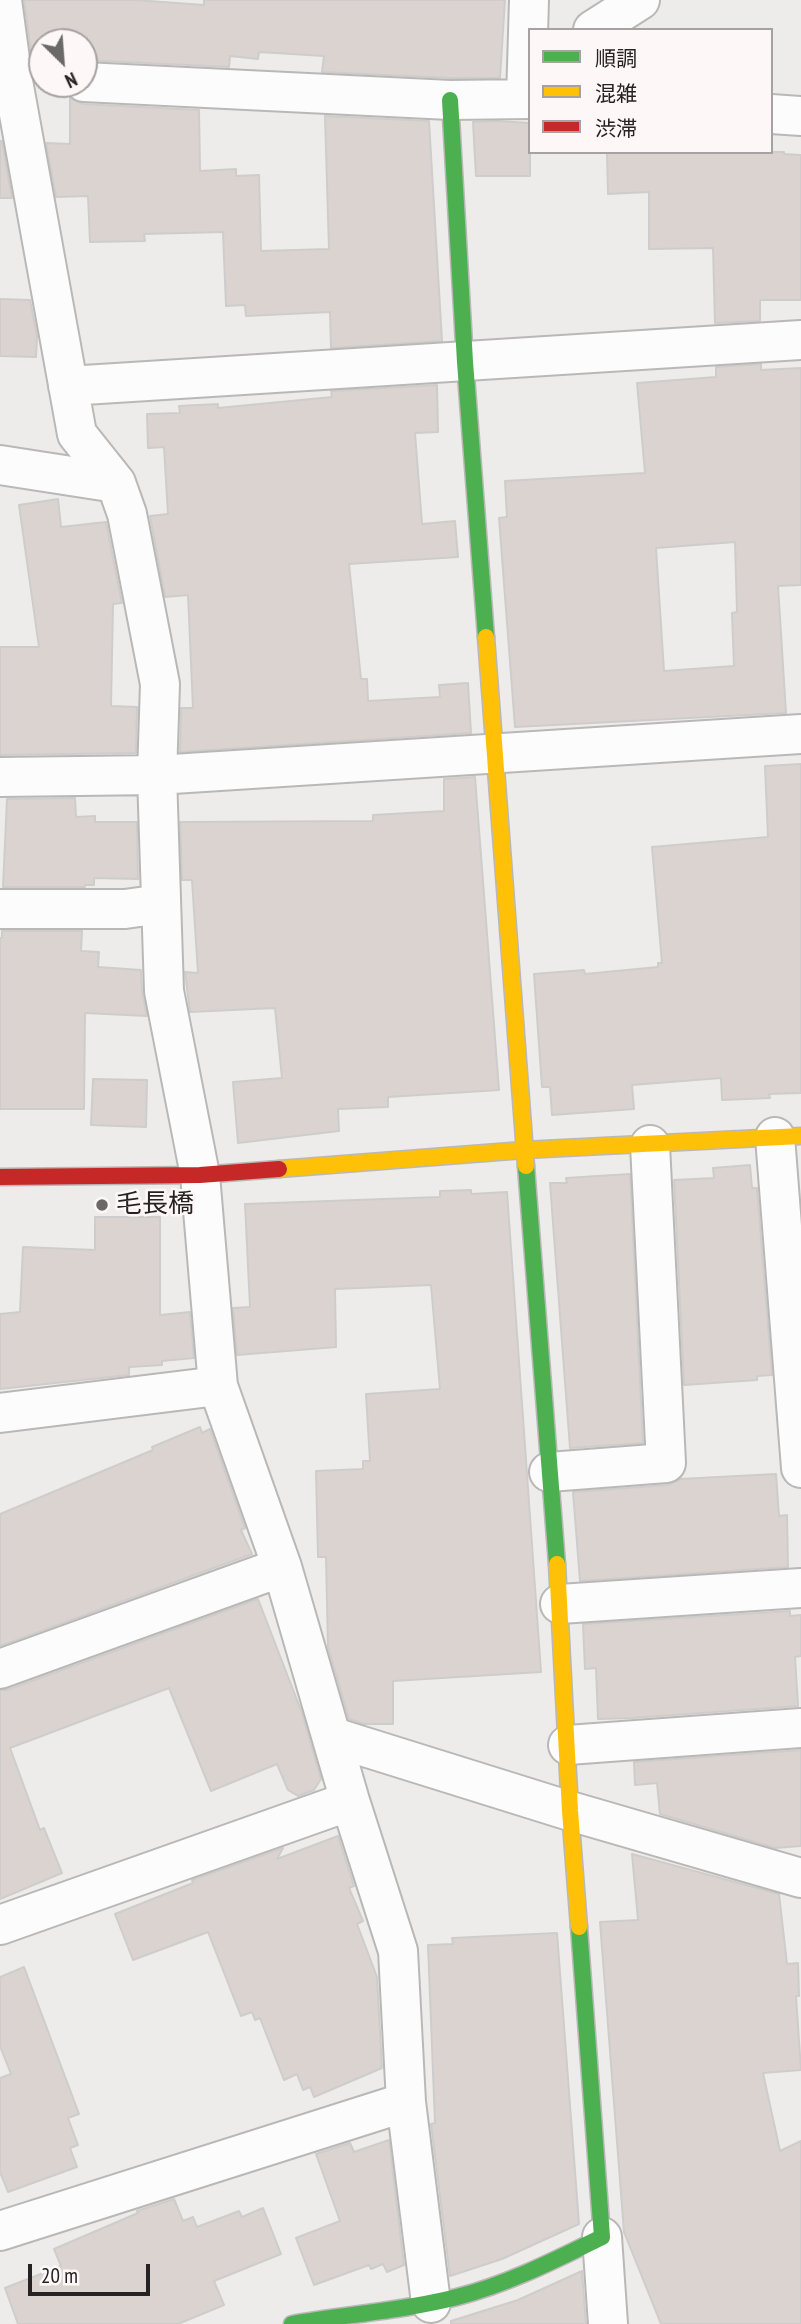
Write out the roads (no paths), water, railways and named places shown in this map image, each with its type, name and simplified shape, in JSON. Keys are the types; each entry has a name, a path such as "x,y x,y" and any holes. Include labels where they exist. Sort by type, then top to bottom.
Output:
{"street":[{"path":"2,0 27,82 68,386 77,434 116,483 127,514 160,684 158,775 164,991 200,1175 218,1387 282,1567 398,1951 406,2102 431,2303"},
{"path":"529,28 530,0"},
{"path":"596,28 640,0"},
{"path":"98,83 450,100 528,85"},
{"path":"450,100 465,362 560,1604 570,1811 608,2324"},
{"path":"773,114 801,116"},
{"path":"68,386 801,340"},
{"path":"0,465 116,483"},
{"path":"0,777 158,775 801,734"},
{"path":"0,909 125,909 160,904"},
{"path":"0,1177 200,1175 524,1150 650,1146 788,1137 801,1468"},
{"path":"549,1472 666,1463 650,1146"},
{"path":"0,1413 218,1387"},
{"path":"0,1670 282,1567"},
{"path":"560,1604 801,1588"},
{"path":"568,1745 801,1728"},
{"path":"333,1737 570,1811 801,1878"},
{"path":"0,1925 351,1801"},
{"path":"0,2231 406,2102"},
{"path":"292,2324 431,2303 479,2291 523,2274 602,2237"}],"place":[{"name":"毛長橋","path":"102,1205"}]}
